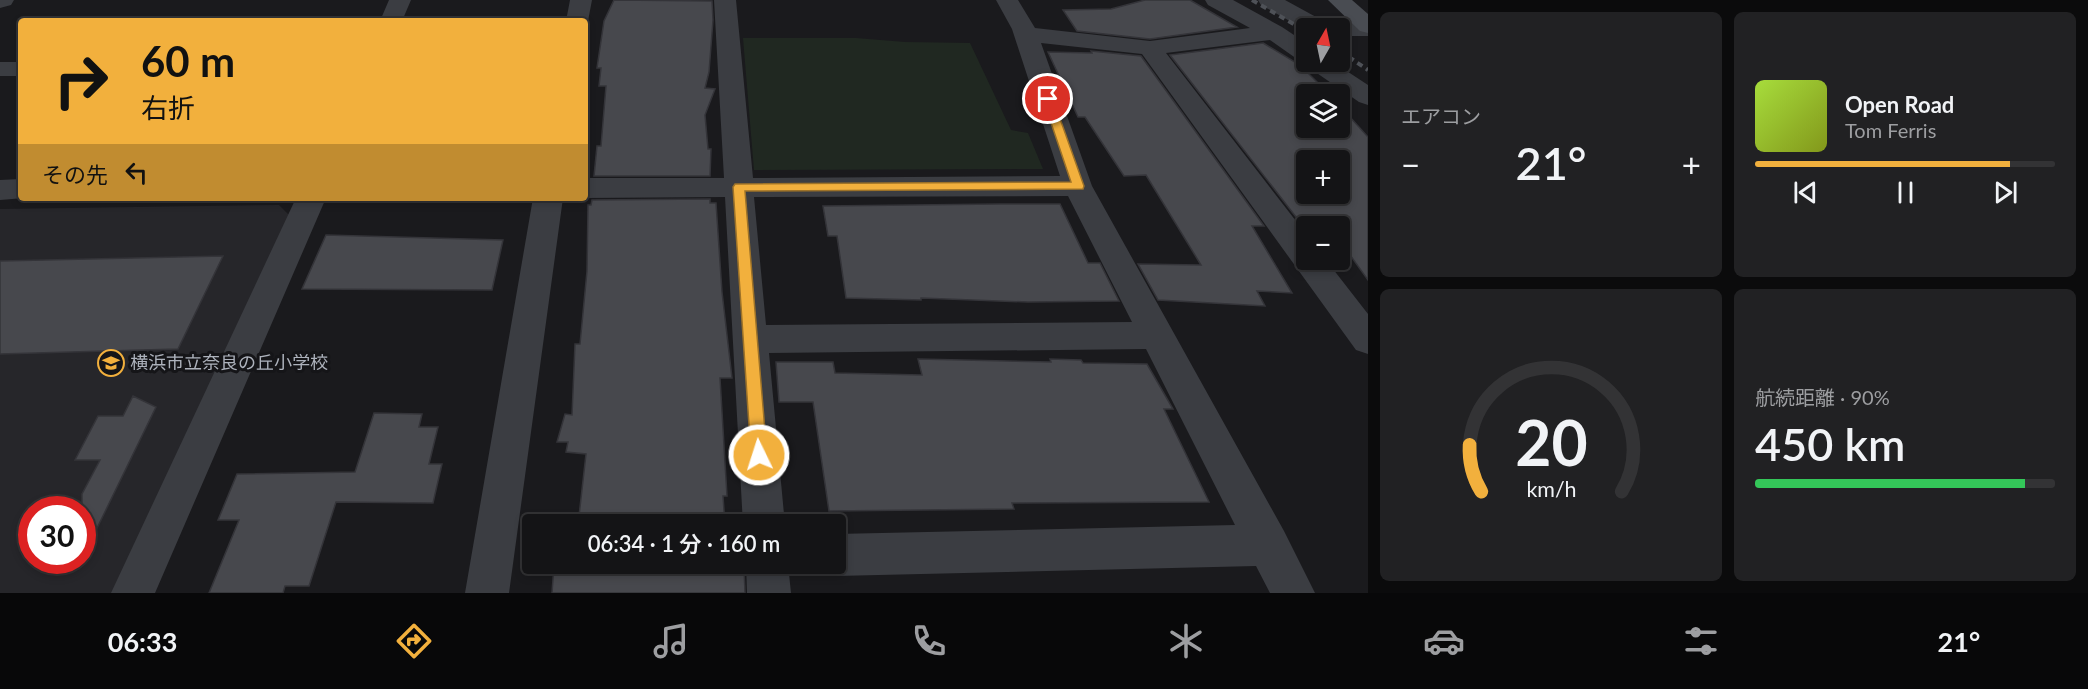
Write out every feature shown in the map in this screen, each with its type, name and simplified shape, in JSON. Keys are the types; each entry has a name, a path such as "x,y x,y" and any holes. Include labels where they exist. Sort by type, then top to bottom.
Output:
{"main road":[{"path":"1338,0 1368,28"}],"street":[{"path":"392,18 400,0"},
{"path":"578,18 581,0"},
{"path":"725,0 763,514"},
{"path":"1006,0 1025,34 1078,186 1293,593"},
{"path":"1216,0 1274,32 1296,47"},
{"path":"1269,0 1301,18"},
{"path":"1350,29 1368,28"},
{"path":"1025,34 1150,48 1274,32"},
{"path":"1150,48 1296,243"},
{"path":"0,69 18,69"},
{"path":"1332,72 1368,97"},
{"path":"588,188 1078,186"},
{"path":"0,190 18,189"},
{"path":"133,593 310,201"},
{"path":"487,593 548,201"},
{"path":"1316,270 1368,340"},
{"path":"750,339 1158,335"},
{"path":"846,555 1269,545"},
{"path":"768,574 769,593"}],"shaded area":[{"path":"743,38 856,38 905,42 970,43 1011,130 1028,133 1043,169 754,170"},
{"name":"横浜市立奈良の丘小学校","path":"279,205 290,216 114,593 0,593 0,209"}],"building":[{"path":"614,0 712,1 713,20 709,72 705,88 715,89 705,115 708,149 711,149 710,176 594,176 597,146 601,146 606,86 599,86 601,68 597,68 604,21"},
{"path":"1145,0 1190,0 1237,27 1150,39 1077,31 1063,10 1111,9"},
{"path":"1263,43 1296,63 1296,72 1307,72 1319,84 1296,84 1296,138 1350,138 1350,117 1368,137 1368,280 1350,255 1350,216 1296,217 1170,55"},
{"path":"1091,51 1141,56 1264,226 1252,226 1292,293 1257,291 1265,306 1158,300 1138,264 1201,265 1146,175 1124,176 1085,117 1078,117 1048,52 1092,53"},
{"path":"710,199 710,203 716,203 722,292 732,378 720,378 727,496 723,496 724,514 579,514 586,454 566,452 568,442 557,442 565,414 572,415 575,344 580,344 587,271 588,205 591,205 592,200"},
{"path":"1060,204 1088,263 1100,263 1119,301 1028,302 846,298 837,236 828,236 823,206"},
{"path":"326,235 503,240 492,290 302,289"},
{"path":"223,256 178,349 0,354 0,261"},
{"path":"918,359 1051,362 1050,359 1081,360 1083,363 1147,364 1173,409 1164,409 1209,502 1012,503 1014,509 829,511 813,402 779,402 776,362 833,362 835,373 922,375"},
{"path":"133,396 156,407 96,530 96,496 82,496 82,494 100,460 75,460 98,416 123,416"},
{"path":"374,413 422,414 419,427 438,427 429,464 442,464 433,503 336,502 309,586 285,586 283,593 209,593 239,520 218,520 237,474 355,472"},
{"path":"553,574 744,574 745,593 552,593"}],"railway":[{"path":"1252,0 1296,25"},
{"path":"1350,58 1368,70"}],"place":[{"name":"横浜市立奈良の丘小学校","path":"111,363"}],"route":[{"path":"759,455 739,187 1078,186 1048,99"}]}
